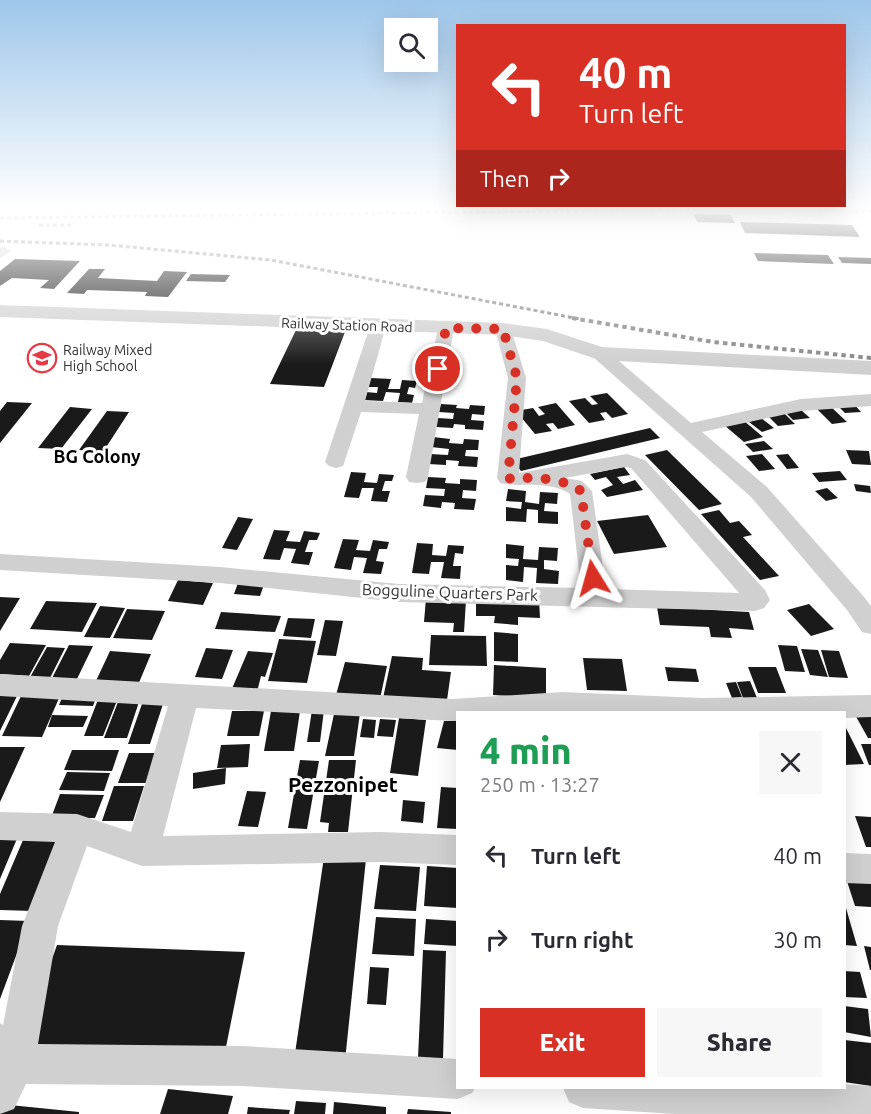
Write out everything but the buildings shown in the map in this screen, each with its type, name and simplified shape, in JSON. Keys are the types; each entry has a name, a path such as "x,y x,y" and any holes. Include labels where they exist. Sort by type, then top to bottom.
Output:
{"street":[{"name":"Railway Station Road","path":"0,311 503,329 547,335 599,353 871,368"},
{"path":"336,462 378,326"},
{"path":"417,477 446,328"},
{"name":"Bogguline Quarters Park","path":"0,562 220,575 399,593 502,594 751,603 757,600 638,464 632,460 621,460 517,480 508,478 517,378 503,329"},
{"path":"599,353 759,492 856,604 871,625"},
{"path":"686,430 830,402 871,400"},
{"path":"354,406 430,409"},
{"path":"532,477 574,486 581,491 595,598"},
{"path":"0,685 184,697 453,710 562,703 701,709 871,705"},
{"path":"142,851 184,697"},
{"path":"0,825 77,828 142,851 381,847 456,850"},
{"path":"77,828 40,926 5,1068 243,1066 456,1079"},
{"path":"846,868 871,870"},
{"path":"599,1089 871,1106"}],"railway":[{"path":"276,261 580,319"},
{"path":"572,318 713,342 871,358"}],"place":[{"name":"Railway Mixed High School","path":"42,358"}],"district":[{"name":"BG Colony","path":"97,456"},
{"name":"Pezzonipet","path":"343,784"}],"route":[{"path":"438,369 446,328 503,329 517,378 508,478 517,480 532,477 574,486 581,491 593,578"}]}
